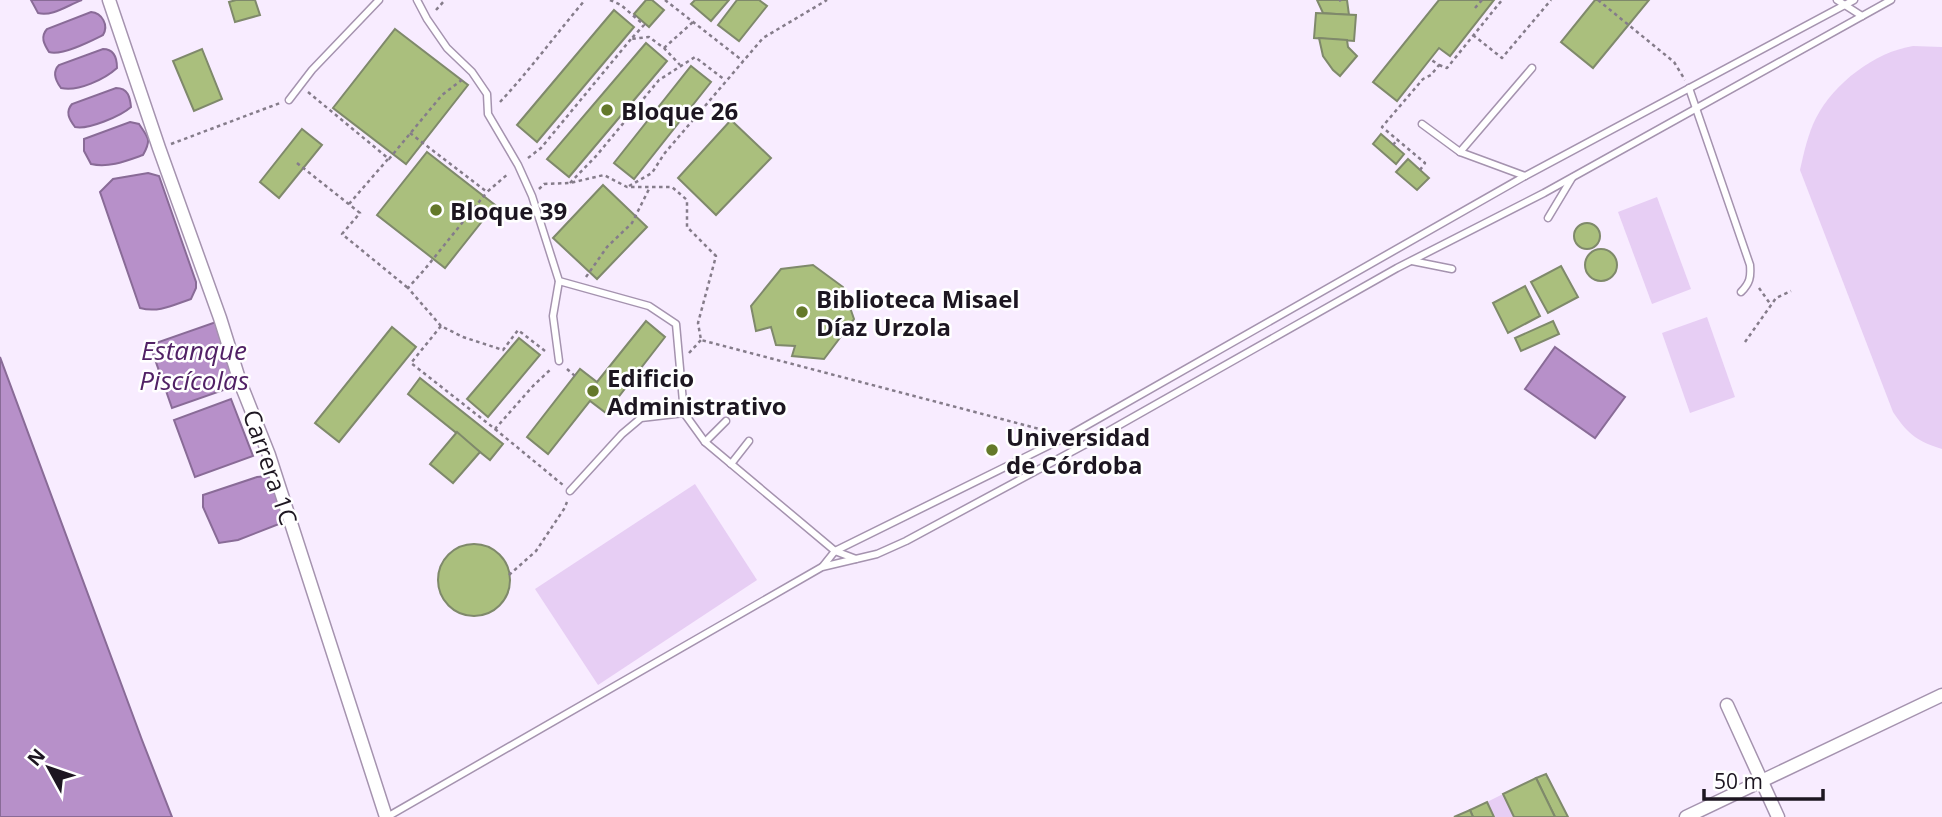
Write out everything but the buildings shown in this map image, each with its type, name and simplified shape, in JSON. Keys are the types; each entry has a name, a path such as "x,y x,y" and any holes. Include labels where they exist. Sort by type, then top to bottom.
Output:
{"street":[{"name":"Carrera 1C","path":"109,0 240,382 269,455 386,817"},
{"path":"1686,817 1942,695"},
{"path":"1727,705 1778,817"}],"lane":[{"path":"289,100 312,71 379,0"},
{"path":"417,0 447,48 472,72 486,94 488,114 532,196 559,281 553,316 559,361"},
{"path":"1837,0 1862,16"},
{"path":"822,567 835,551 1068,436 1525,176 1854,0"},
{"path":"386,817 822,567 877,554 906,541 1084,445 1397,268 1572,177 1891,0"},
{"path":"1460,152 1532,68"},
{"path":"1689,88 1750,265 1751,277 1741,292"},
{"path":"1422,124 1460,152 1525,176"},
{"path":"1548,218 1572,177"},
{"path":"1388,253 1397,268"},
{"path":"1412,261 1452,269"},
{"path":"559,281 649,306 676,324 684,414 705,442 835,551 857,560"},
{"path":"1227,345 1236,358"},
{"path":"570,491 640,418 684,414"},
{"path":"705,442 726,421"},
{"path":"731,464 749,441"}],"path":[{"path":"427,19 445,0"},
{"path":"488,114 524,76 585,0"},
{"path":"408,288 487,192 541,148 644,25 621,5 610,0"},
{"path":"665,0 743,61"},
{"path":"627,187 652,173 664,154 763,38 827,0"},
{"path":"1475,8 1482,0"},
{"path":"1430,59 1447,68 1502,0"},
{"path":"1473,35 1502,58 1550,0"},
{"path":"1598,0 1674,62 1683,73 1689,88"},
{"path":"664,48 692,22"},
{"path":"631,39 649,37 680,65"},
{"path":"570,183 597,155 659,80 680,65 695,57 726,81"},
{"path":"1420,170 1425,163 1382,127 1423,79 1431,75 1439,65"},
{"path":"349,204 442,95 472,72"},
{"path":"300,86 389,159"},
{"path":"159,148 289,100"},
{"path":"410,133 487,192"},
{"path":"1393,145 1398,139"},
{"path":"297,163 360,213 342,234 408,288 440,326 503,350 518,330 545,351 556,342"},
{"path":"532,196 544,184 570,183 604,175 627,187 672,187 687,200 687,227 716,256 698,323 701,340 1068,436"},
{"path":"580,286 607,247 632,223 650,187"},
{"path":"1751,277 1771,305"},
{"path":"1745,342 1776,298 1791,291"},
{"path":"440,326 411,363 570,491 564,509 536,551 509,575"},
{"path":"495,429 559,361"}],"shaded area":[{"path":"1913,46 1942,47 1942,449 1913,436 1893,412 1800,170 1813,124 1833,93 1870,62"},
{"path":"1657,197 1691,289 1652,304 1618,212"},
{"path":"1707,317 1735,397 1690,413 1662,333"},
{"path":"695,484 757,580 598,685 535,589"},
{"path":"1503,794 1514,817 1494,817 1487,802"}],"water":[{"path":"31,0 82,0 43,14 38,13"},
{"path":"91,12 103,20 103,35 69,50 49,52 43,38 47,29"},
{"path":"103,49 114,55 117,68 91,84 61,88 55,76 59,65"},
{"path":"116,88 126,91 131,107 104,122 75,127 69,116 72,104"},
{"path":"130,122 139,124 147,136 148,142 143,155 124,162 91,164 84,151 84,139"},
{"path":"148,173 159,176 196,282 191,299 153,310 140,308 100,192 113,179"},
{"name":"Estanque Piscícolas","path":"216,322 238,385 172,408 150,345"},
{"path":"1555,347 1625,397 1595,438 1525,389"},
{"path":"0,357 142,740 172,817 0,817"},
{"path":"231,399 253,456 195,477 174,420"},
{"path":"268,476 272,479 284,522 238,540 219,543 203,507 203,495 257,477"}],"place":[{"name":"Bloque 26","path":"607,110"},
{"name":"Bloque 39","path":"436,210"},
{"name":"Biblioteca Misael Díaz Urzola","path":"802,312"},
{"name":"Edificio Administrativo","path":"593,391"},
{"name":"Universidad de Córdoba","path":"992,450"}]}
